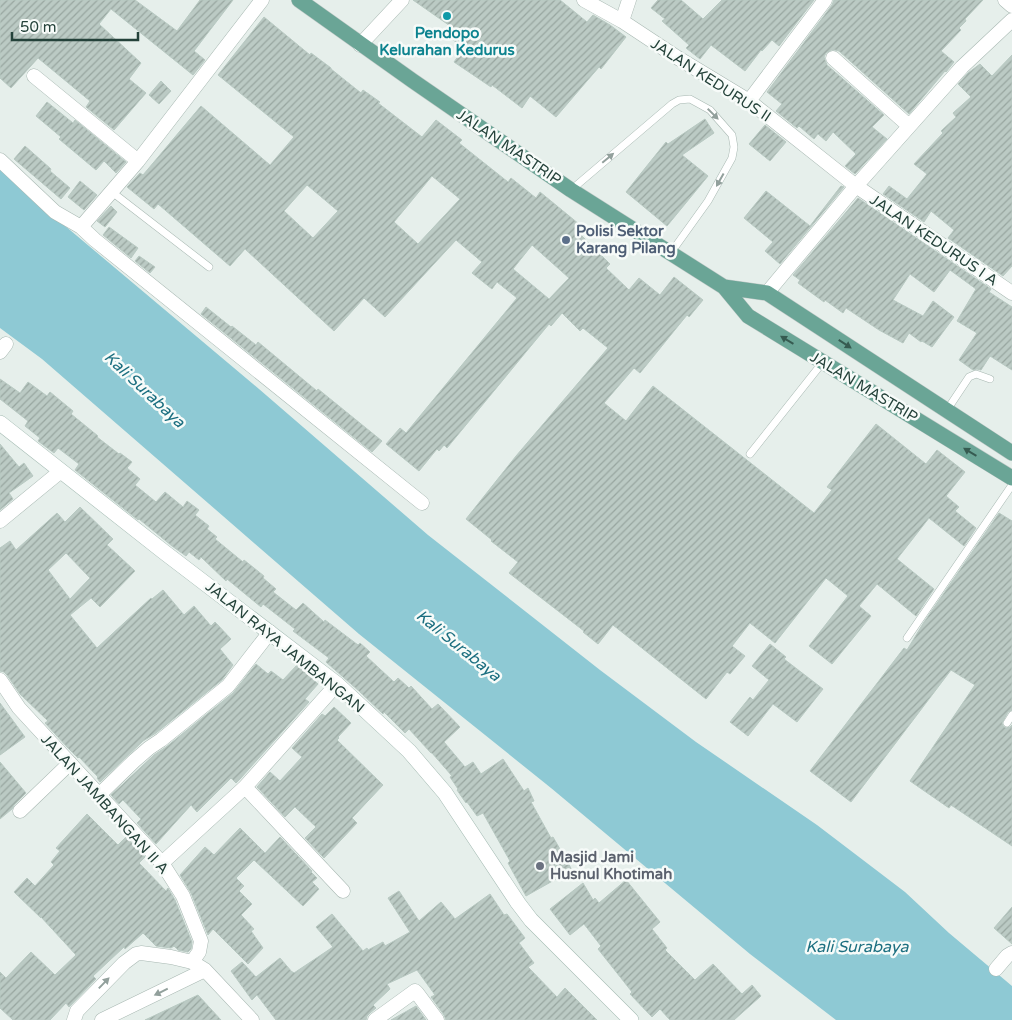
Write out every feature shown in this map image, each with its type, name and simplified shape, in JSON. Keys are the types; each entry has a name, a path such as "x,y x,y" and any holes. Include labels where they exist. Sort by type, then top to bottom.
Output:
{"main road":[{"name":"JALAN MASTRIP","path":"299,0 571,190 724,287 748,316 1012,478"},
{"name":"JALAN MASTRIP","path":"724,287 767,294 1012,453"},
{"name":"JALAN RAYA JAMBANGAN","path":"0,423 337,684 409,751 445,793 518,904 531,920 631,1020"}],"street":[{"path":"82,227 138,161 262,0"},
{"path":"360,44 402,0"},
{"name":"JALAN KEDURUS II","path":"584,0 749,101 856,186"},
{"path":"622,22 629,0"},
{"path":"749,101 824,0"},
{"path":"1005,0 1012,6"},
{"path":"767,294 856,186 909,126 962,67 1012,20"},
{"path":"833,58 909,126"},
{"path":"34,76 138,161"},
{"path":"0,160 55,212 82,227 95,240 422,503"},
{"name":"JALAN KEDURUS I A","path":"856,186 1012,293"},
{"path":"0,521 61,471"},
{"path":"99,795 149,748 168,735 228,686 270,632"},
{"name":"JALAN JAMBANGAN II A","path":"0,680 19,708 162,862 183,896 201,941 199,952 192,962"},
{"path":"162,862 245,787 337,684"},
{"path":"20,811 70,763"},
{"path":"245,787 343,891"},
{"path":"74,1020 77,1011 124,963 136,954 141,953 192,962 205,970 252,1020"},
{"path":"996,969 1012,953"},
{"path":"102,1020 205,970"},
{"path":"375,1020 415,991 437,1020"}],"lane":[{"path":"571,190 672,104 679,100 690,99 710,110 732,135 734,147 732,158 708,201 670,254"},
{"path":"112,192 209,267"},
{"path":"750,454 823,362"},
{"path":"947,410 970,377 976,374 990,379"},
{"path":"907,638 1012,485"},
{"path":"1007,723 1012,715"}],"water":[{"name":"Kali Surabaya","path":"0,169 428,535 600,670 696,742 817,825 905,892 949,933 1012,986 1012,1020 836,1020 750,954 551,788 359,634 42,359 0,328"}],"building":[{"path":"0,0 135,0 177,31 200,0 233,0 194,51 205,60 193,75 111,9 99,24 141,63 129,79 146,93 114,130 86,107 90,101 38,58 11,88 0,78"},
{"path":"413,0 560,0 587,22 593,15 626,37 601,69 599,67 556,117 530,96 522,108 492,85 491,87 454,62 464,48 448,36 453,28"},
{"path":"658,0 681,0 703,19 722,0 814,0 779,46 772,40 761,50 745,71 711,45 700,59 686,48 689,45 662,21 665,19 651,8"},
{"path":"834,0 983,0 965,19 966,21 959,28 961,30 941,51 954,62 909,114 839,51 831,50 826,53 824,57 827,65 884,115 872,127 887,139 855,174 845,166 856,154 833,132 826,141 818,134 814,139 799,126 797,128 776,111 782,104 767,92"},
{"path":"264,17 310,55 311,53 361,93 363,90 380,102 378,103 422,137 436,120 462,140 459,143 508,182 511,178 536,198 540,192 585,229 580,234 610,264 606,268 629,290 639,278 660,295 674,277 703,300 689,317 687,315 640,373 634,368 604,403 626,421 653,386 814,513 832,490 827,487 876,424 926,464 937,450 965,472 946,496 959,507 955,511 976,528 964,546 929,518 897,559 934,589 916,616 877,584 859,606 871,616 832,664 809,646 848,596 826,578 775,643 750,623 732,646 745,656 730,674 727,672 706,699 613,625 598,644 509,573 518,562 466,519 516,456 608,348 583,328 580,331 562,313 551,326 549,324 447,448 444,445 439,451 437,449 419,471 386,444 400,428 406,433 517,298 497,282 492,289 472,273 482,262 456,240 385,317 364,298 334,331 245,249 230,266 158,204 154,209 127,187 140,173 143,175 201,106 270,165 294,137 218,75","holes":["432,176 460,199 418,244 394,222","307,185 338,211 313,238 284,211","532,245 569,278 549,299 513,269"]},
{"path":"1012,55 1012,266 1003,276 948,238 954,230 931,211 924,222 883,194 889,186 907,199 927,174 914,164 943,133 941,131 956,117 953,113 971,97 958,84 980,64 992,76"},
{"path":"161,81 171,91 159,104 149,95"},
{"path":"47,102 73,123 75,120 126,162 116,173 104,161 96,170 59,139 61,137 36,116"},
{"path":"705,119 714,133 682,155 708,176 667,226 626,192 666,142 668,144"},
{"path":"765,125 786,142 770,161 749,144"},
{"path":"25,146 70,188 61,199 14,159"},
{"path":"80,181 97,195 84,210 68,197"},
{"path":"841,186 844,187 780,264 765,251 773,242 744,218 766,191 810,226"},
{"path":"858,198 991,289 989,292 1012,307 1012,370 990,356 981,370 973,370 959,360 977,333 957,321 976,289 950,270 934,292 910,274 893,300 923,316 933,301 954,317 932,347 909,333 903,343 846,308 843,313 798,283 800,280 793,275"},
{"path":"111,206 117,212 105,227 97,221"},
{"path":"109,227 138,248 131,258 103,235"},
{"path":"139,256 155,267 150,273 135,261"},
{"path":"206,307 256,345 258,342 382,441 372,452 201,314"},
{"path":"0,379 20,393 28,382 47,396 50,392 73,411 71,414 97,437 132,462 127,468 140,479 135,485 156,502 165,492 183,507 187,501 199,510 195,515 209,526 207,529 217,537 215,539 264,576 263,578 276,589 273,592 296,610 303,603 324,622 325,620 358,645 360,643 370,652 366,656 394,682 398,678 409,688 411,686 432,709 438,704 460,727 444,742 465,767 473,762 481,774 503,759 524,791 528,788 534,801 531,802 572,870 526,896 508,863 510,861 483,813 477,816 457,790 450,777 452,776 409,729 405,733 384,712 383,714 326,662 329,658 293,631 295,629 263,604 261,607 227,579 226,581 201,557 199,560 189,552 186,556 172,546 75,470 79,464 58,448 54,453 38,441 40,438 25,426 28,421 0,399"},
{"path":"0,444 19,467 24,463 33,476 9,493 13,499 0,510"},
{"path":"80,507 113,539 107,545 135,571 100,607 91,598 70,615 97,648 151,598 163,590 184,615 194,606 211,626 215,622 231,639 220,649 233,665 222,680 156,733 143,741 100,782 98,777 45,723 48,721 20,694 7,675 0,671 0,548 10,541 16,550 57,513 65,522","holes":["66,553 90,578 70,599 48,570"]},
{"path":"999,513 1012,521 1012,710 1008,712 1002,723 1006,728 1012,725 1012,846 951,805 949,808 910,781 975,685 951,670 851,802 810,771 904,648 907,650"},
{"path":"770,644 786,657 784,659 823,689 797,722 773,704 748,736 730,722 750,697 753,700 769,680 752,666"},
{"path":"256,664 268,674 271,671 283,680 297,665 318,684 305,699 309,702 236,783 231,778 197,812 191,805 156,844 137,823 141,819 123,800 119,804 111,795 154,755 233,693"},
{"path":"0,703 25,737 0,755"},
{"path":"334,707 351,723 337,740 383,785 352,818 357,823 324,858 305,838 316,827 295,807 285,817 257,787 270,772 280,781 302,757 292,748 322,714 325,716"},
{"path":"0,762 26,793 0,819"},
{"path":"87,814 118,845 126,837 145,857 139,863 166,891 168,888 175,900 192,942 191,949 188,952 178,950 174,946 171,948 156,946 143,933 125,949 124,947 93,976 96,979 69,1007 66,1003 50,1020 13,1020 0,1008 0,972 6,978 31,952 55,975 76,955 41,917 14,892 27,878 35,886 54,865 51,862 60,851 56,848"},
{"path":"240,828 265,853 280,837 312,871 317,878 312,882 319,889 303,906 254,860 236,878 244,886 239,891 252,904 241,915 254,929 251,931 263,948 248,964 213,929 208,935 191,893 180,875 205,847 214,855"},
{"path":"626,880 660,922 652,929 667,948 665,950 695,980 713,964 742,994 752,985 761,996 734,1020 670,1020 660,1009 652,1017 630,994 632,992 598,949 601,946 584,924 570,935 550,909 583,883 593,900 595,898 599,903"},
{"path":"399,891 419,921 441,902 455,919 490,894 504,915 507,914 525,938 519,943 534,963 528,967 557,997 565,988 597,1020 446,1020 431,997 435,995 417,970 387,984 390,989 373,1005 376,1008 367,1016 366,1020 276,1020 257,995 252,1000 231,971 242,962 256,977 280,958 294,973 333,947 316,927 332,914 363,951 383,942 385,946 410,932 388,898"},
{"path":"1012,907 1012,944 994,928"},
{"path":"198,995 221,1020 145,1020"},
{"path":"416,1006 426,1020 391,1020"}],"place":[{"name":"Pendopo Kelurahan Kedurus","path":"447,16"},
{"name":"Polisi Sektor Karang Pilang","path":"566,240"},
{"name":"Masjid Jami Husnul Khotimah","path":"540,866"}]}
